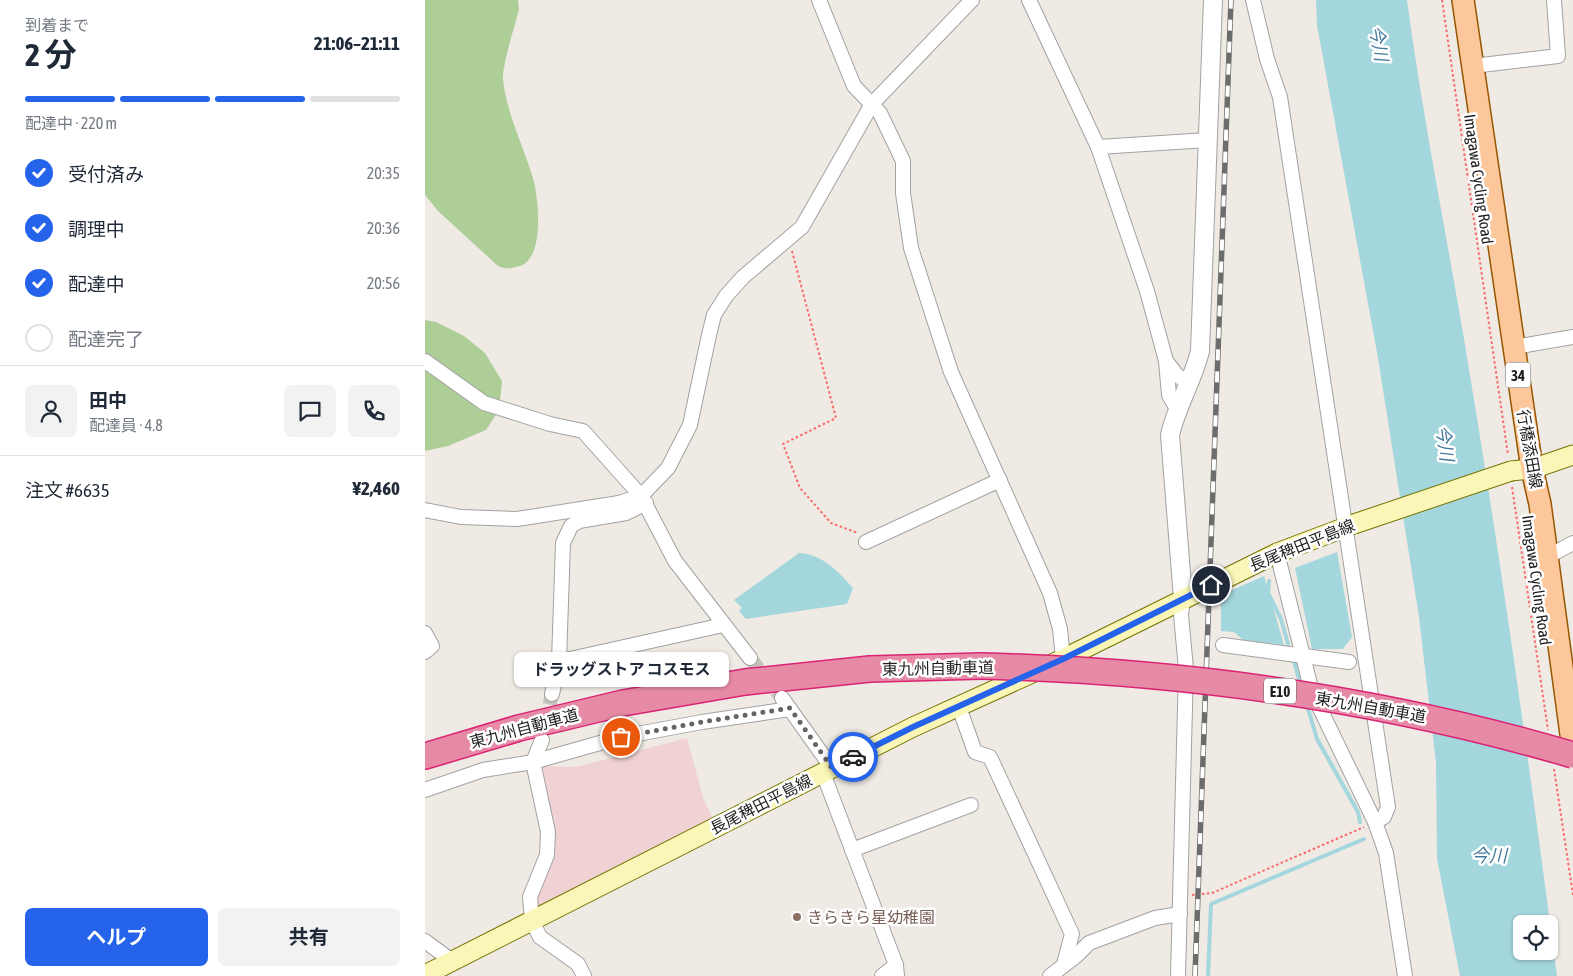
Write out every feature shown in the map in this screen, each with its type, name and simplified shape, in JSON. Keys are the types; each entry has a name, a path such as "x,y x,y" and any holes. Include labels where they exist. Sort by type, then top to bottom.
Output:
{"highway":[{"name":"東九州自動車道","path":"425,756 519,728 623,703 736,684 869,669 981,666 1066,668 1145,674 1271,689 1470,727 1564,762"}],"main road":[{"name":"行橋添田線","path":"1463,0 1532,469 1540,504 1573,750"},
{"name":"長尾稗田平島線","path":"425,975 827,770 1063,659 1277,553 1350,525 1510,472 1532,469 1573,455"}],"street":[{"path":"819,0 854,86 880,113 903,161 903,193 911,248 951,372 1050,593 1060,629 1063,659"},
{"path":"552,694 559,661 563,543 571,526 579,521 627,513 644,500 667,468 690,425 703,358 715,315 726,296 743,277 802,227 872,104 972,0"},
{"path":"1029,0 1098,147 1147,291 1166,362 1169,395 1177,409"},
{"path":"1178,976 1186,669 1181,615 1183,598 1170,434 1177,409 1195,373 1200,351 1213,0"},
{"path":"1253,0 1267,58 1280,97 1350,525 1387,808 1384,817 1375,822"},
{"path":"1473,66 1558,56 1554,0"},
{"path":"1098,147 1208,140"},
{"path":"1514,347 1573,337"},
{"path":"425,360 484,403 550,424 583,431 644,500 675,561 750,658"},
{"path":"1166,362 1189,385"},
{"path":"866,542 1000,480"},
{"path":"425,510 461,518 517,519 644,500"},
{"path":"1547,557 1573,543"},
{"path":"1277,553 1312,692 1375,822 1386,853 1405,976"},
{"path":"525,669 723,625"},
{"path":"425,633 433,646 425,652"},
{"path":"1223,645 1349,662"},
{"path":"425,790 483,770 533,762 621,737 702,722 786,703 827,770 853,850 896,970 883,976"},
{"path":"959,707 975,752 990,758 1072,934 1064,964"},
{"path":"542,740 533,762 548,832 547,854 530,897 532,921 540,937 578,964 584,976"},
{"path":"853,850 971,805"},
{"path":"1050,976 1076,956 1089,943 1155,918 1180,914"},
{"path":"425,941 452,961"}],"path":[{"name":"Imagawa Cycling Road","path":"1442,0 1548,730"},
{"path":"789,238 836,418 783,444 800,488 831,523 856,531 866,542"},
{"path":"1564,762 1573,895"},
{"path":"1180,896 1212,893 1375,822"}],"shaded area":[{"path":"687,738 703,798 714,821 539,910 534,899 552,856 555,840 539,766 576,767"}],"green space":[{"path":"425,0 518,0 519,9 507,55 503,80 508,106 534,182 538,216 538,229 533,252 528,261 520,266 506,268 498,266 438,211 425,195"},
{"path":"425,320 436,322 464,336 485,353 502,381 499,410 486,430 448,446 425,451"}],"water":[{"name":"今川","path":"1316,0 1407,0 1426,125 1489,493 1549,915 1513,915 1513,960 1555,960 1557,976 1460,976 1437,859 1436,763 1419,617 1378,358 1317,25"},
{"path":"1337,552 1352,637 1343,649 1312,649 1295,568"},
{"path":"799,553 815,556 829,564 853,588 847,604 746,619 739,611 742,608 734,600"},
{"path":"1264,576 1284,645 1243,640 1234,632 1221,631 1221,595"}],"waterway":[{"path":"1269,581 1268,593 1281,619 1288,644"},
{"path":"1294,662 1301,686"},
{"path":"1307,705 1317,739 1358,812 1360,822"},
{"path":"1208,976 1211,904 1364,839"}],"tunnel":[{"path":"750,658 782,698"},
{"path":"545,725 552,694"}],"railway":[{"path":"1195,976 1231,0"}],"way so far":[{"path":"621,737 790,708 832,768 853,757"}],"place":[{"name":"ドラッグストア コスモス","path":"621,737"},
{"name":"きらきら星幼稚園","path":"797,917"}],"route":[{"path":"853,757 913,727 1063,659 1211,585"}]}
